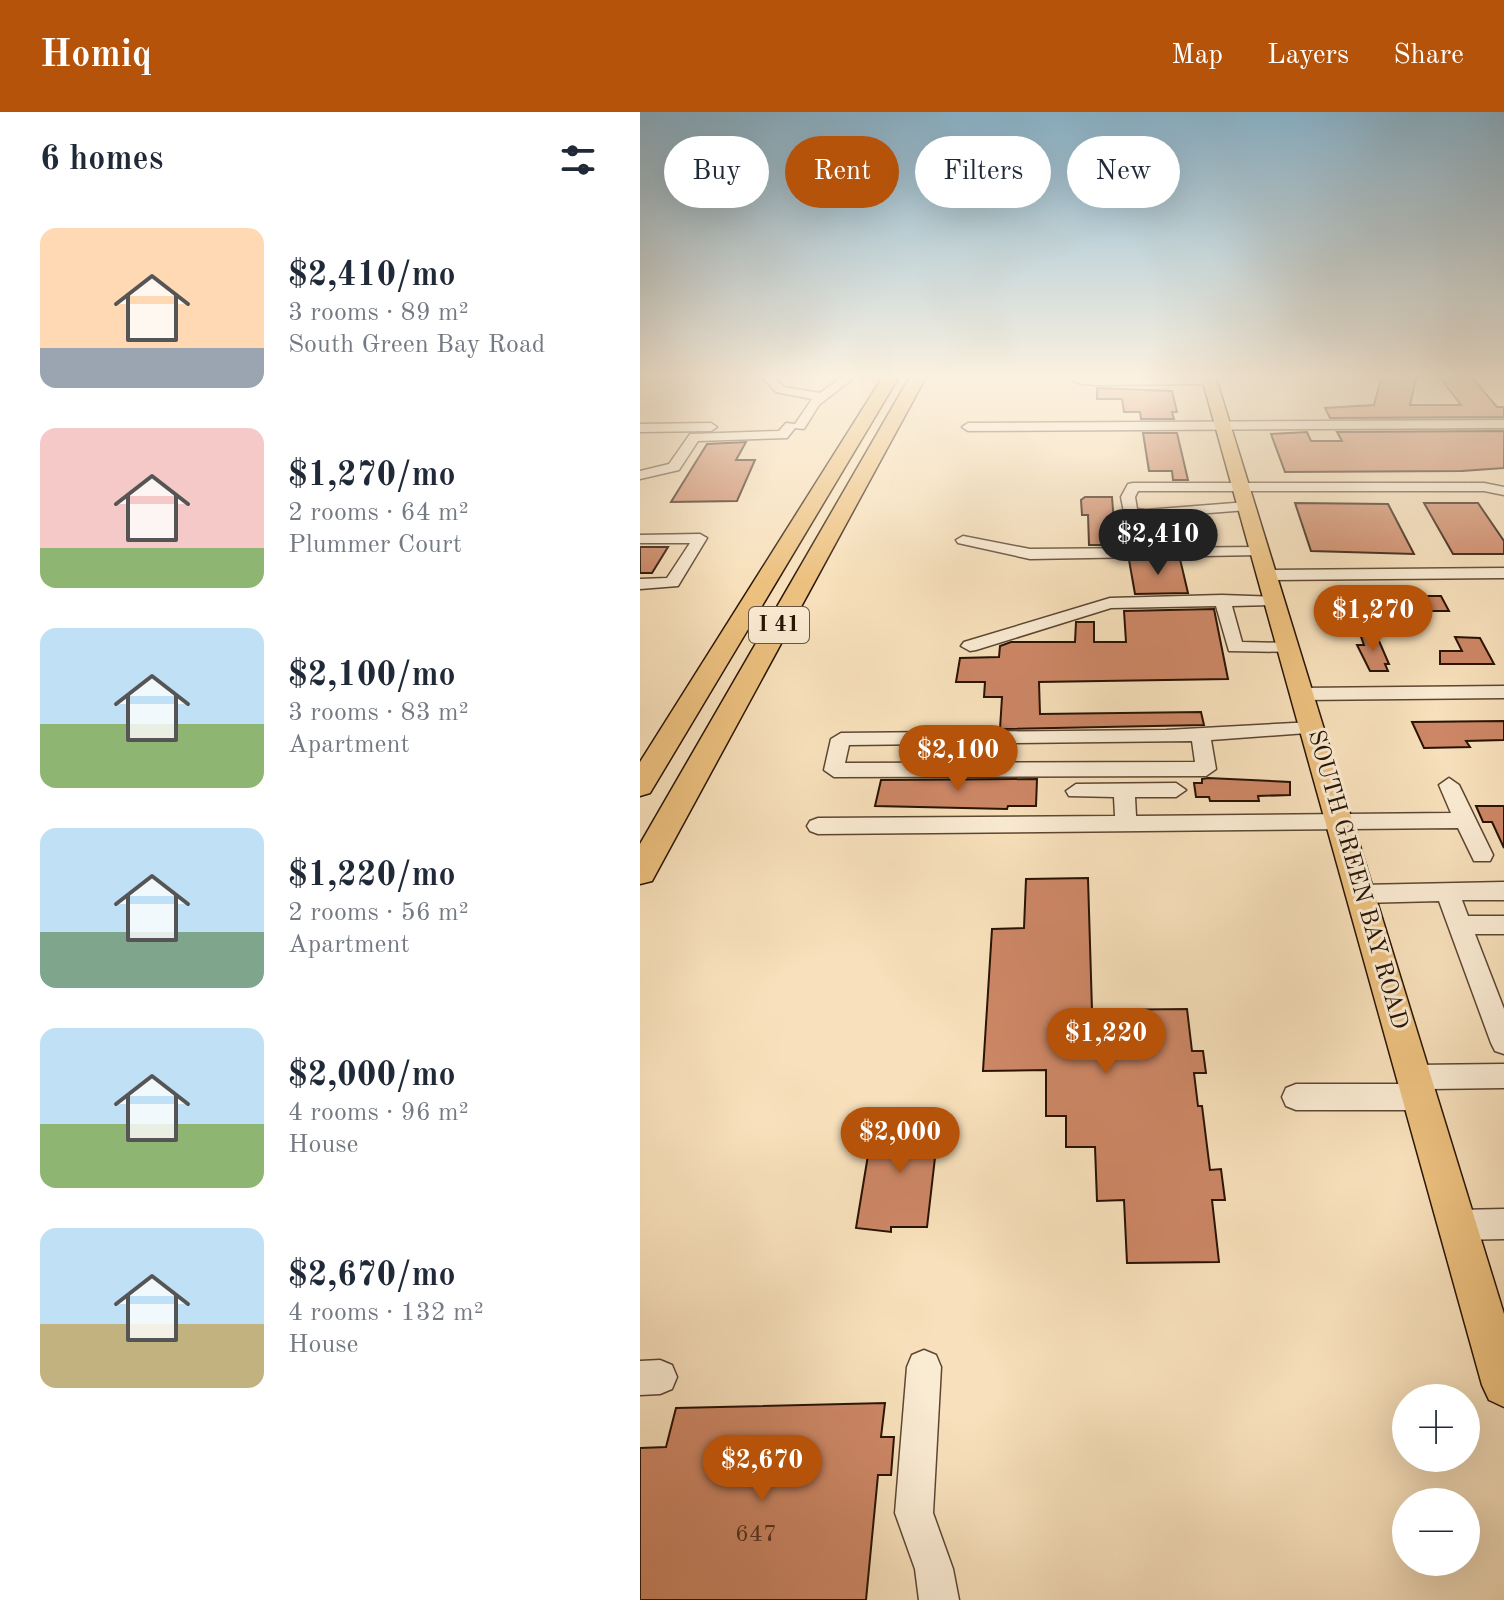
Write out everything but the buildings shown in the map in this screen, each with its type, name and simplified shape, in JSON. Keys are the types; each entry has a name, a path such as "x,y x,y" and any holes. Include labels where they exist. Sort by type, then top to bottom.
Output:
{"highway":[{"name":"I 41","path":"640,786 849,444"},
{"name":"I 41","path":"640,872 881,444"}],"main road":[{"name":"SOUTH GREEN BAY ROAD","path":"1228,444 1504,1385"}],"street":[{"path":"641,477 674,467 684,444"},
{"path":"1244,497 1207,487 1133,487 1128,497 1131,512 1157,513 1211,508 1244,497 1484,487 1504,491"},
{"path":"1207,487 1211,508"},
{"path":"640,539 700,538 672,583 640,584"},
{"path":"963,540 980,541 1014,553 1267,575 1504,573"},
{"path":"970,646 1110,603 1222,600 1267,575"},
{"path":"1222,600 1235,647 1289,648"},
{"path":"1302,694 1504,692"},
{"path":"1201,735 1206,769 834,770 841,739 1201,735 1313,728"},
{"path":"1449,785 1482,855"},
{"path":"1124,790 1126,824"},
{"path":"1076,791 1176,790"},
{"path":"818,826 1465,820"},
{"path":"1361,894 1504,891"},
{"path":"1447,892 1504,1043"},
{"path":"1459,925 1504,925"},
{"path":"1296,1097 1504,1076"},
{"path":"1458,1225 1504,1224"},
{"path":"924,1367 914,1513 934,1569 939,1600"}]}
